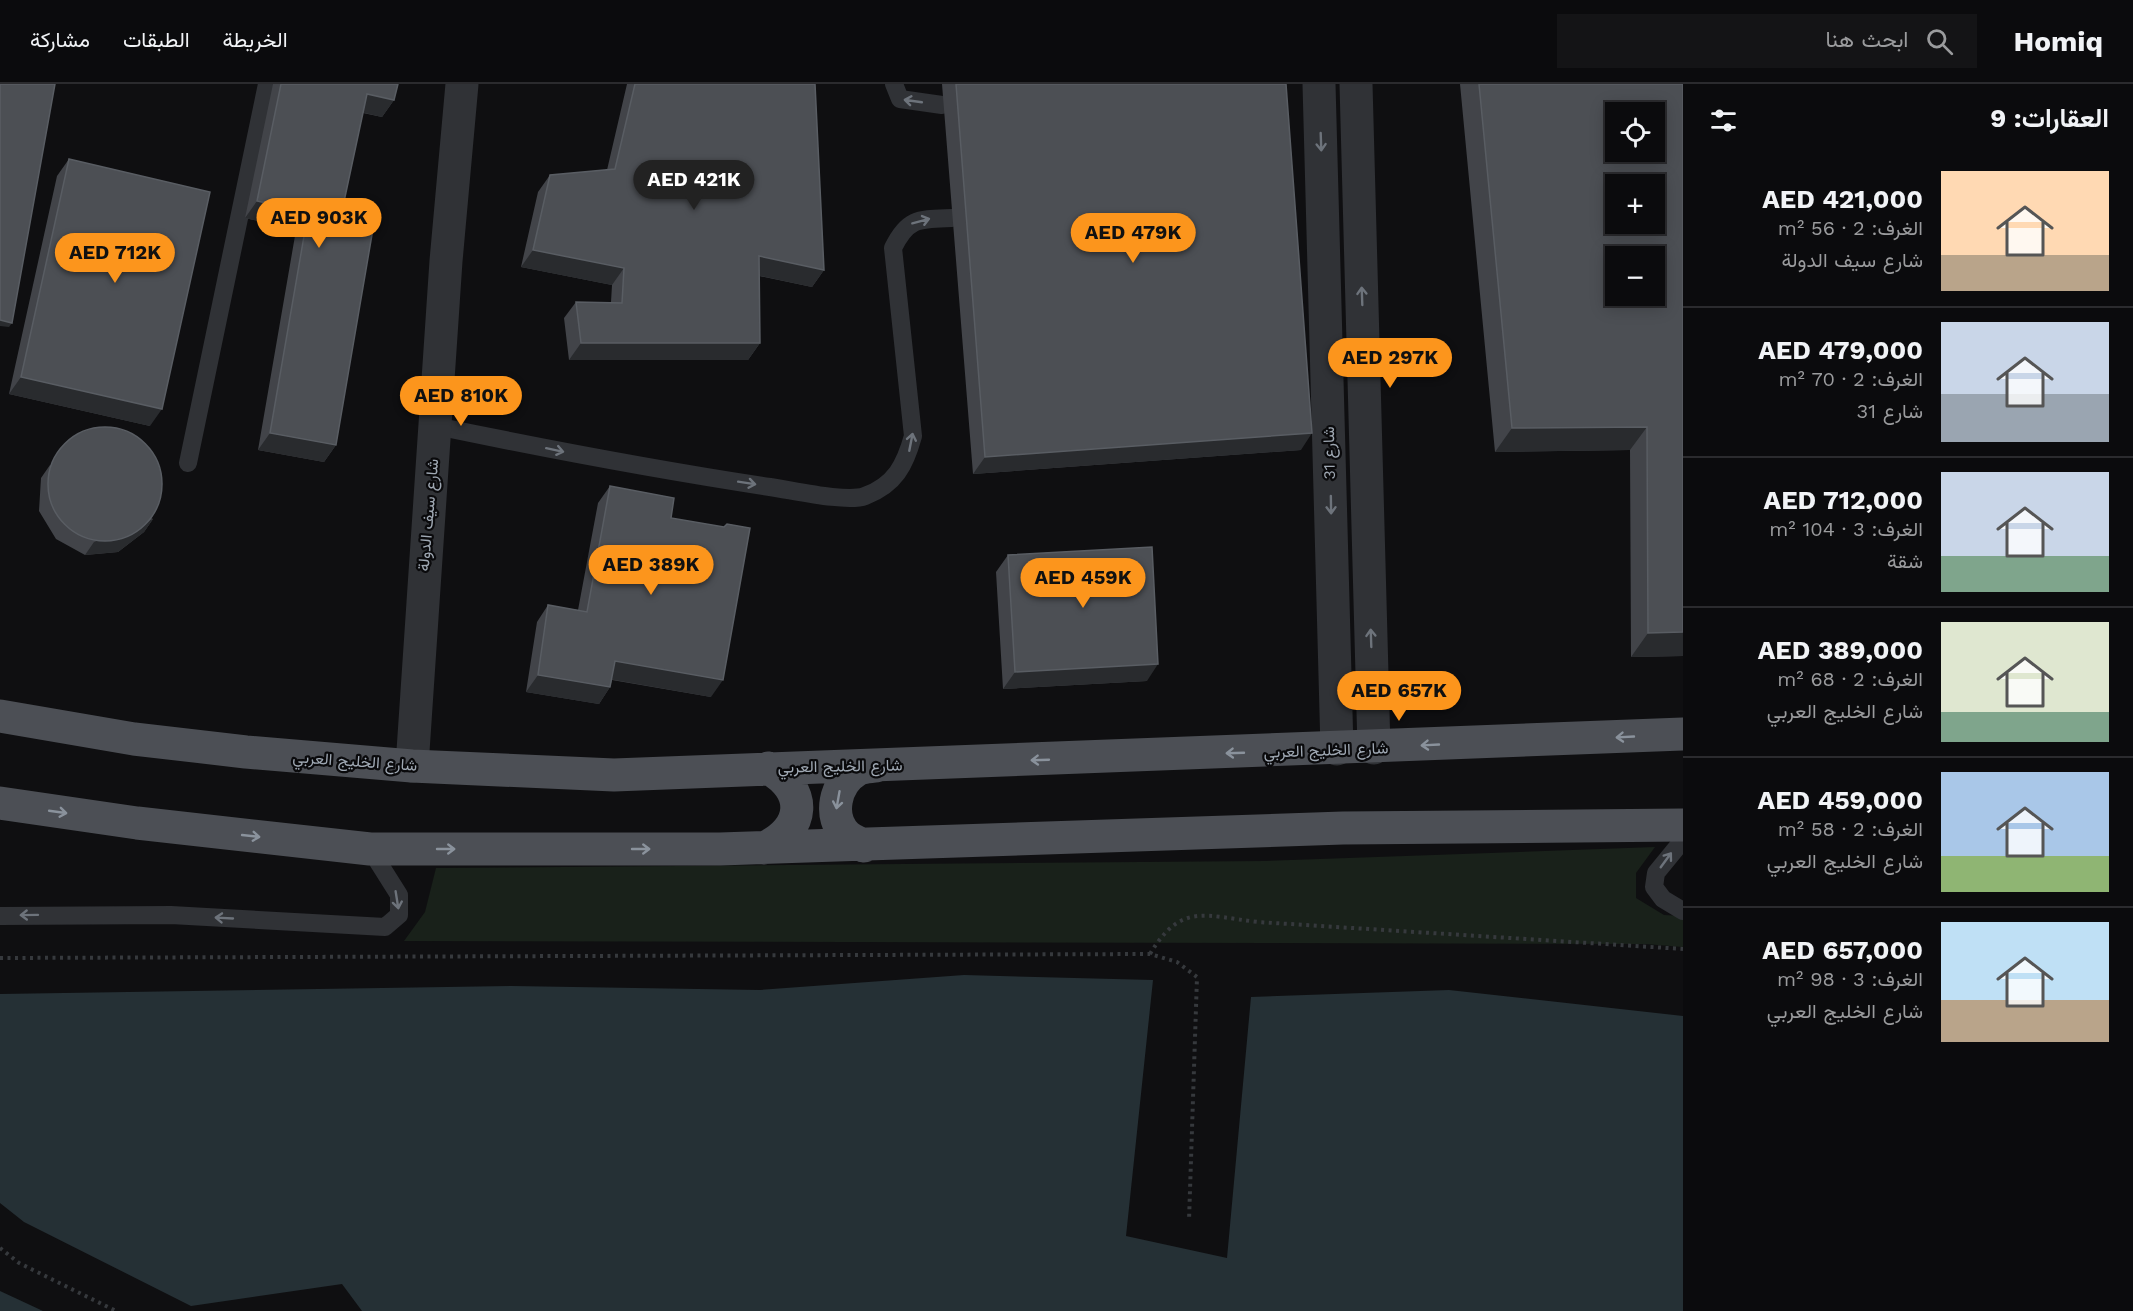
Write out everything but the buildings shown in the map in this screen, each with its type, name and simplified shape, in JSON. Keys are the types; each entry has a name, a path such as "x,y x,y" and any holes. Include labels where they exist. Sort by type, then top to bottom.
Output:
{"main road":[{"name":"شارع الخليج العربي","path":"0,716 145,740 246,752 412,766 614,775 1374,748 1683,734"},
{"path":"864,846 847,836 837,819 835,800 843,782 858,769 878,765"},
{"path":"764,848 781,841 793,827 797,809 794,791 784,777 768,768"},
{"path":"0,803 137,824 370,849 764,848 1343,828 1683,825"}],"street":[{"name":"شارع سيف الدولة","path":"412,766 420,608 446,261 462,84"},
{"name":"شارع 31","path":"1319,84 1337,749"},
{"path":"1356,84 1374,748"},
{"path":"1329,426 1366,425"}],"lane":[{"path":"188,463 267,84"},
{"path":"894,84 900,99 942,105"},
{"path":"435,426 625,465 828,496 862,497 884,486 906,463 913,436 893,248 903,228 920,219 952,218"},
{"path":"1683,840 1656,873 1654,887 1663,899 1683,911"},
{"path":"0,916 171,915 385,927 399,915 399,894 370,849"}],"path":[{"path":"1150,954 1164,931 1193,915 1258,922 1683,949"},
{"path":"0,958 1150,954 1177,962 1197,977 1189,1221"},
{"path":"0,1248 19,1263 116,1311"}],"shaded area":[{"path":"1655,847 1636,873 1636,898 1664,915 1683,916 1683,947 1645,944 404,941 425,912 436,868 1265,861"},
{"path":"964,975 1153,980 1126,1236 1227,1258 1251,997 1449,990 1683,1016 1683,1311 362,1311 342,1284 191,1306 24,1222 0,1203 0,994 512,986 760,990"},
{"path":"0,1291 43,1311 0,1311"}]}
